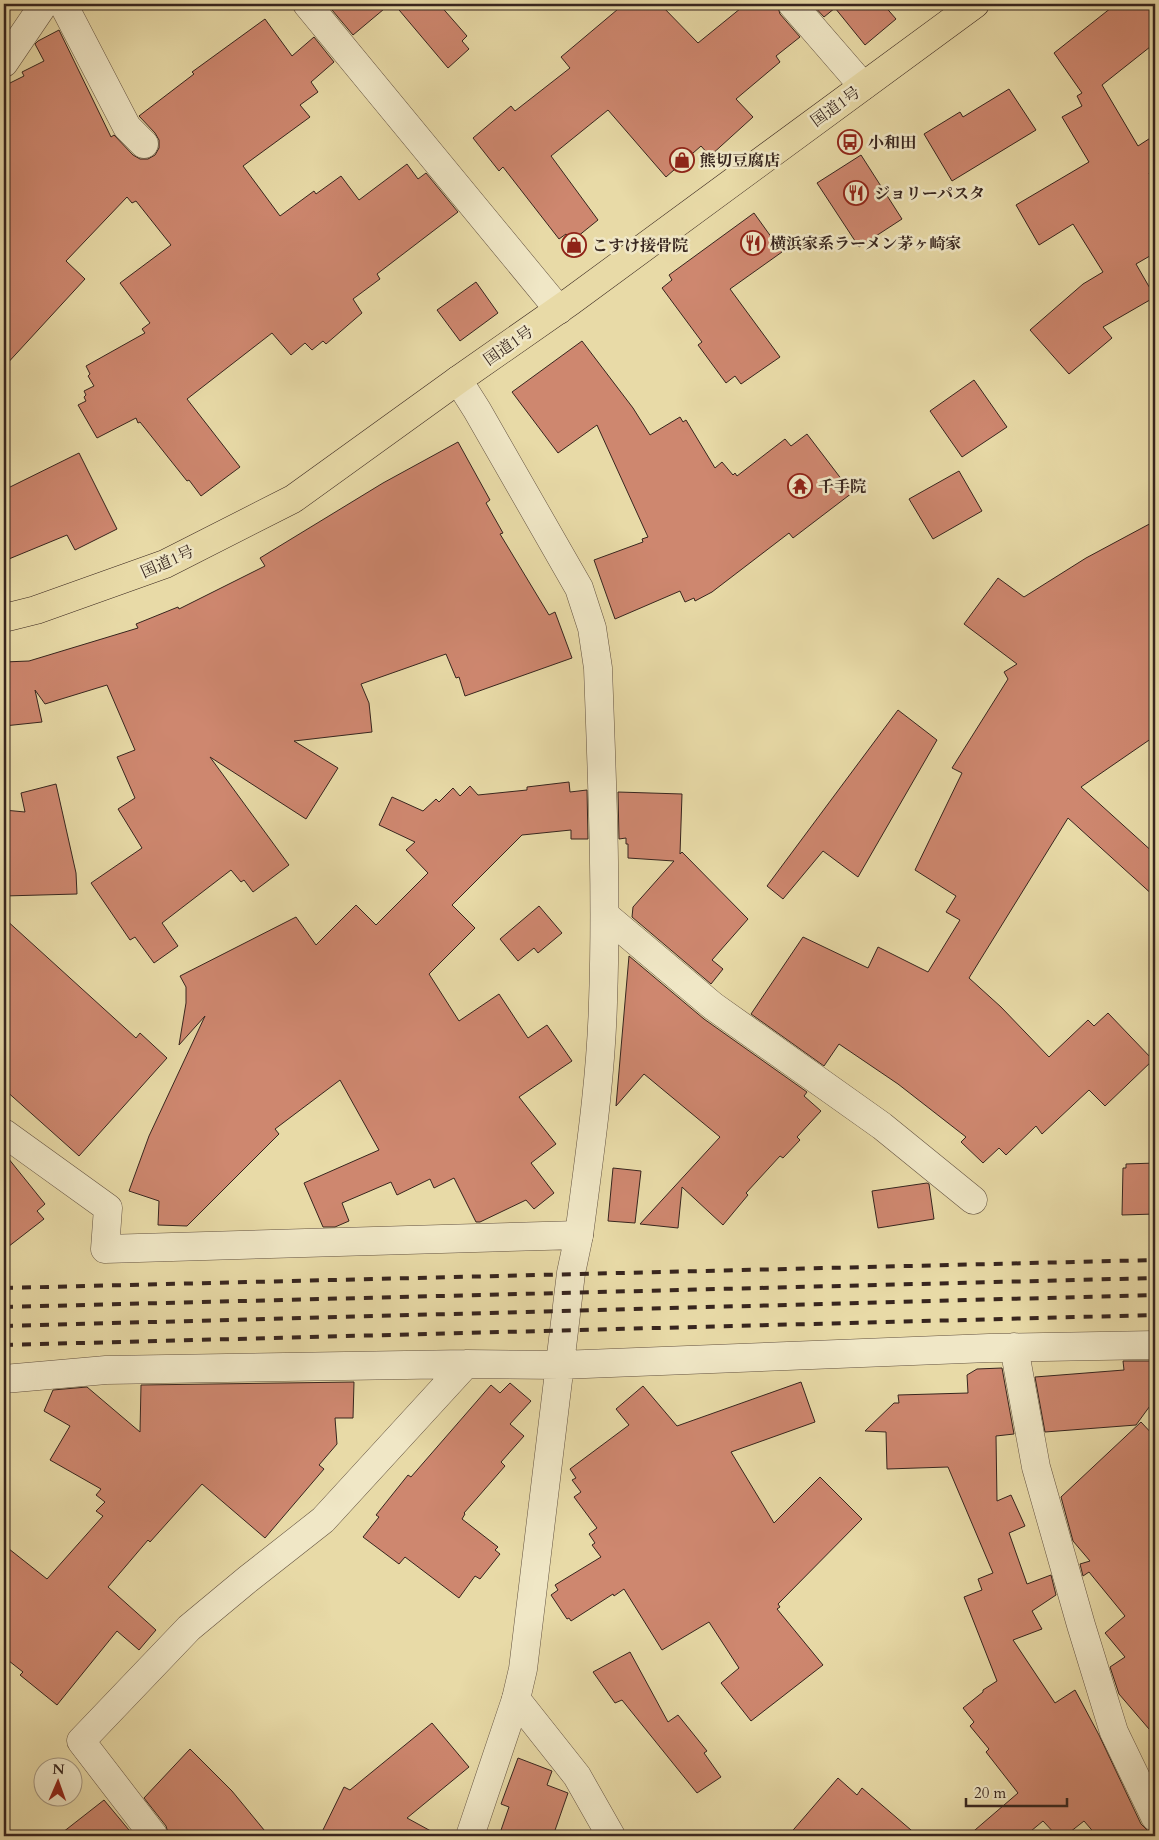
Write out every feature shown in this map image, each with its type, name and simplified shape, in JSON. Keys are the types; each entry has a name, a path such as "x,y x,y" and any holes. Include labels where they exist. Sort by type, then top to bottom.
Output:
{"highway":[{"name":"国道1号","path":"4,618 36,610 164,564 293,499 559,310 975,4"}],"street":[{"path":"4,63 44,4"},
{"path":"63,4 127,127 144,144"},
{"path":"307,4 559,310"},
{"path":"792,4 863,86"},
{"path":"458,380 579,588 592,628 598,668 605,915 603,1004 594,1123 579,1235 571,1273 523,1668 516,1699 470,1836"},
{"path":"605,915 712,1006 882,1126 973,1200"},
{"path":"4,1132 108,1208 105,1249 579,1235"},
{"path":"4,1379 106,1370 466,1364 560,1365 1014,1347 1155,1345"},
{"path":"1014,1347 1036,1467 1081,1624 1114,1732 1155,1817"},
{"path":"154,1836 81,1741 189,1628 323,1520 466,1364"},
{"path":"516,1699 577,1776 611,1836"}],"building":[{"path":"327,4 390,4 353,35"},
{"path":"394,4 439,4 467,36 462,41 469,49 448,68"},
{"path":"624,4 660,4 698,43 746,4 777,4 780,14 800,37 776,56 780,62 736,99 753,117 710,156 701,146 666,177 608,110 551,156 598,220 572,241 566,234 559,239 503,167 499,171 473,138 511,106 515,111 570,68 561,57"},
{"path":"812,4 883,4 896,19 865,45 835,8 824,17"},
{"path":"1116,4 1155,4 1155,43 1102,85 1138,146 1155,135 1155,169 1149,173 1155,183 1155,253 1136,264 1155,297 1103,327 1112,338 1069,374 1030,330 1083,284 1103,272 1073,224 1039,245 1016,205 1089,162 1062,117 1082,106 1077,96 1082,93 1054,53"},
{"path":"265,19 292,56 314,37 334,62 311,82 318,92 300,105 310,117 243,166 280,216 314,191 316,194 341,176 359,200 407,164 418,179 426,173 458,212 377,274 380,279 353,299 362,313 326,344 323,341 312,350 305,343 291,355 272,333 187,399 240,467 201,496 140,422 138,423 136,418 97,438 78,405 86,401 84,391 94,386 88,376 90,374 86,366 145,333 142,329 150,323 120,283 171,245 136,201 132,203 127,197 66,261 85,279 4,367 4,86 24,76 22,72 44,61 35,44 59,30 111,137 114,135 133,155 140,159 148,159 155,155 159,148 159,140 139,116 194,74 192,72"},
{"path":"1009,89 1036,130 952,181 924,134 960,112 963,117"},
{"path":"861,155 902,219 859,247 817,183"},
{"path":"754,213 782,252 730,289 780,357 741,384 735,376 726,383 698,345 702,342 662,288 672,280 669,275"},
{"path":"476,282 498,313 460,341 437,310"},
{"path":"582,341 633,408 650,435 680,417 683,422 686,420 715,468 722,462 733,475 735,473 737,476 785,439 791,446 807,434 852,493 793,538 789,533 712,592 695,601 694,598 685,602 680,591 615,619 594,560 643,542 642,539 648,537 597,425 558,453 512,392"},
{"path":"974,380 1007,427 962,457 930,411"},
{"path":"458,442 490,500 486,503 503,533 500,534 549,615 555,612 572,658 465,696 459,677 456,678 446,654 361,684 369,703 372,732 294,741 338,768 306,819 210,757 289,865 253,892 244,880 241,882 231,870 162,923 178,946 154,963 135,937 130,940 91,883 142,848 118,809 135,798 117,757 135,750 107,685 45,704 35,690 42,722 4,726 4,662 29,661 138,628 136,624 178,607 179,609 265,566 260,558 383,483"},
{"path":"79,453 117,529 75,550 67,535 4,561 4,490"},
{"path":"959,471 982,511 933,539 909,499"},
{"path":"1155,521 1155,736 1081,787 1155,854 1155,897 1068,818 969,978 1001,1007 1049,1057 1088,1020 1094,1026 1108,1013 1153,1060 1105,1106 1089,1090 1042,1134 1036,1126 1006,1155 999,1148 983,1163 961,1142 966,1137 898,1084 839,1044 824,1066 751,1014 803,937 868,968 878,947 928,972 960,920 946,912 956,896 915,870 962,773 952,768 1008,679 1004,672 1017,664 964,624 998,578 1024,597 1086,558"},
{"path":"898,710 937,740 858,877 823,851 783,899 767,886"},
{"path":"569,782 570,792 587,790 588,839 571,839 571,830 522,835 452,905 475,928 429,974 459,1021 499,994 528,1038 547,1025 572,1061 519,1097 556,1144 531,1163 554,1193 534,1209 526,1200 480,1222 476,1222 454,1178 434,1188 430,1179 397,1195 391,1182 342,1203 349,1221 335,1227 323,1227 304,1183 379,1150 340,1080 275,1129 279,1134 187,1226 158,1225 159,1201 129,1191 149,1136 205,1016 179,1045 186,1003 186,987 180,976 296,917 316,945 356,905 376,925 428,873 406,850 415,842 379,825 392,797 423,811 436,799 439,802 453,788 460,796 470,786 478,795 527,790 527,787"},
{"path":"56,784 76,873 77,894 4,896 4,810 25,812 21,793"},
{"path":"618,792 682,794 680,854 682,852 748,919 712,960 723,969 711,984 632,917 633,907 674,861 628,858 626,838 619,839"},
{"path":"539,906 562,933 538,953 534,948 518,961 500,939"},
{"path":"4,918 136,1038 140,1033 167,1058 79,1156 4,1089"},
{"path":"629,956 704,1019 807,1092 804,1096 821,1111 797,1137 800,1140 783,1158 780,1156 746,1193 748,1195 723,1225 682,1187 678,1228 640,1224 720,1137 644,1074 616,1106"},
{"path":"4,1153 45,1204 37,1211 44,1219 4,1250"},
{"path":"1155,1163 1155,1214 1122,1215 1123,1168 1126,1168 1126,1164"},
{"path":"613,1168 641,1171 635,1223 608,1221"},
{"path":"929,1184 934,1219 878,1228 872,1191"},
{"path":"1123,1361 1155,1361 1155,1399 1136,1425 1045,1432 1035,1377 1124,1370"},
{"path":"1002,1368 1014,1434 996,1436 997,1501 1011,1495 1025,1526 1009,1533 1027,1584 1051,1575 1056,1595 1032,1611 1042,1629 1013,1640 1055,1703 1075,1690 1099,1735 1141,1824 1151,1836 1097,1836 1084,1821 1065,1836 1057,1836 1043,1821 1025,1836 968,1836 1018,1793 986,1752 989,1749 970,1726 974,1722 963,1708 983,1690 997,1681 964,1597 982,1590 978,1579 993,1573 948,1467 887,1469 886,1432 865,1431 894,1403 899,1403 898,1395 968,1393 967,1375 977,1369"},
{"path":"354,1382 353,1418 335,1418 337,1444 319,1465 324,1469 265,1538 202,1484 150,1542 148,1540 108,1587 156,1630 139,1650 117,1631 57,1705 20,1675 23,1672 4,1657 4,1545 47,1579 103,1516 96,1511 105,1502 96,1495 101,1489 50,1460 70,1426 44,1411 53,1390 87,1387 140,1432 141,1385"},
{"path":"801,1382 815,1422 731,1452 774,1523 820,1477 862,1519 778,1604 780,1607 777,1609 823,1665 751,1721 721,1683 739,1668 709,1622 662,1650 624,1589 571,1621 569,1618 567,1619 551,1595 558,1590 555,1585 601,1557 592,1545 595,1543 589,1534 597,1528 574,1497 581,1492 572,1480 576,1478 570,1469 629,1425 616,1409 643,1386 677,1426"},
{"path":"510,1383 531,1401 510,1424 524,1436 501,1462 505,1466 464,1513 462,1519 498,1547 495,1550 500,1554 480,1579 475,1576 459,1598 405,1557 399,1564 363,1537 379,1517 376,1515 408,1475 411,1477 491,1385 500,1393"},
{"path":"1141,1422 1155,1437 1155,1736 1119,1694 1110,1667 1125,1657 1105,1633 1125,1616 1089,1572 1083,1576 1080,1564 1090,1561 1073,1541 1061,1497"},
{"path":"630,1652 668,1722 678,1715 707,1751 704,1753 721,1777 697,1793 622,1700 615,1703 593,1672"},
{"path":"432,1723 469,1767 407,1818 440,1836 320,1836 344,1787 350,1790"},
{"path":"190,1749 232,1791 269,1836 169,1836 166,1826 144,1798"},
{"path":"518,1758 552,1771 547,1785 568,1793 553,1836 499,1836 509,1807 501,1804"},
{"path":"838,1778 857,1795 862,1788 918,1836 788,1836"},
{"path":"104,1800 134,1836 58,1836"}],"railway":[{"path":"4,1288 1155,1260"},
{"path":"4,1307 1155,1278"},
{"path":"4,1326 1155,1295"},
{"path":"4,1345 1155,1315"}],"place":[{"name":"小和田","path":"850,142"},
{"name":"熊切豆腐店","path":"682,160"},
{"name":"ジョリーパスタ","path":"856,193"},
{"name":"横浜家系ラーメン茅ヶ崎家","path":"753,243"},
{"name":"こすけ接骨院","path":"574,245"},
{"name":"千手院","path":"800,486"}]}
